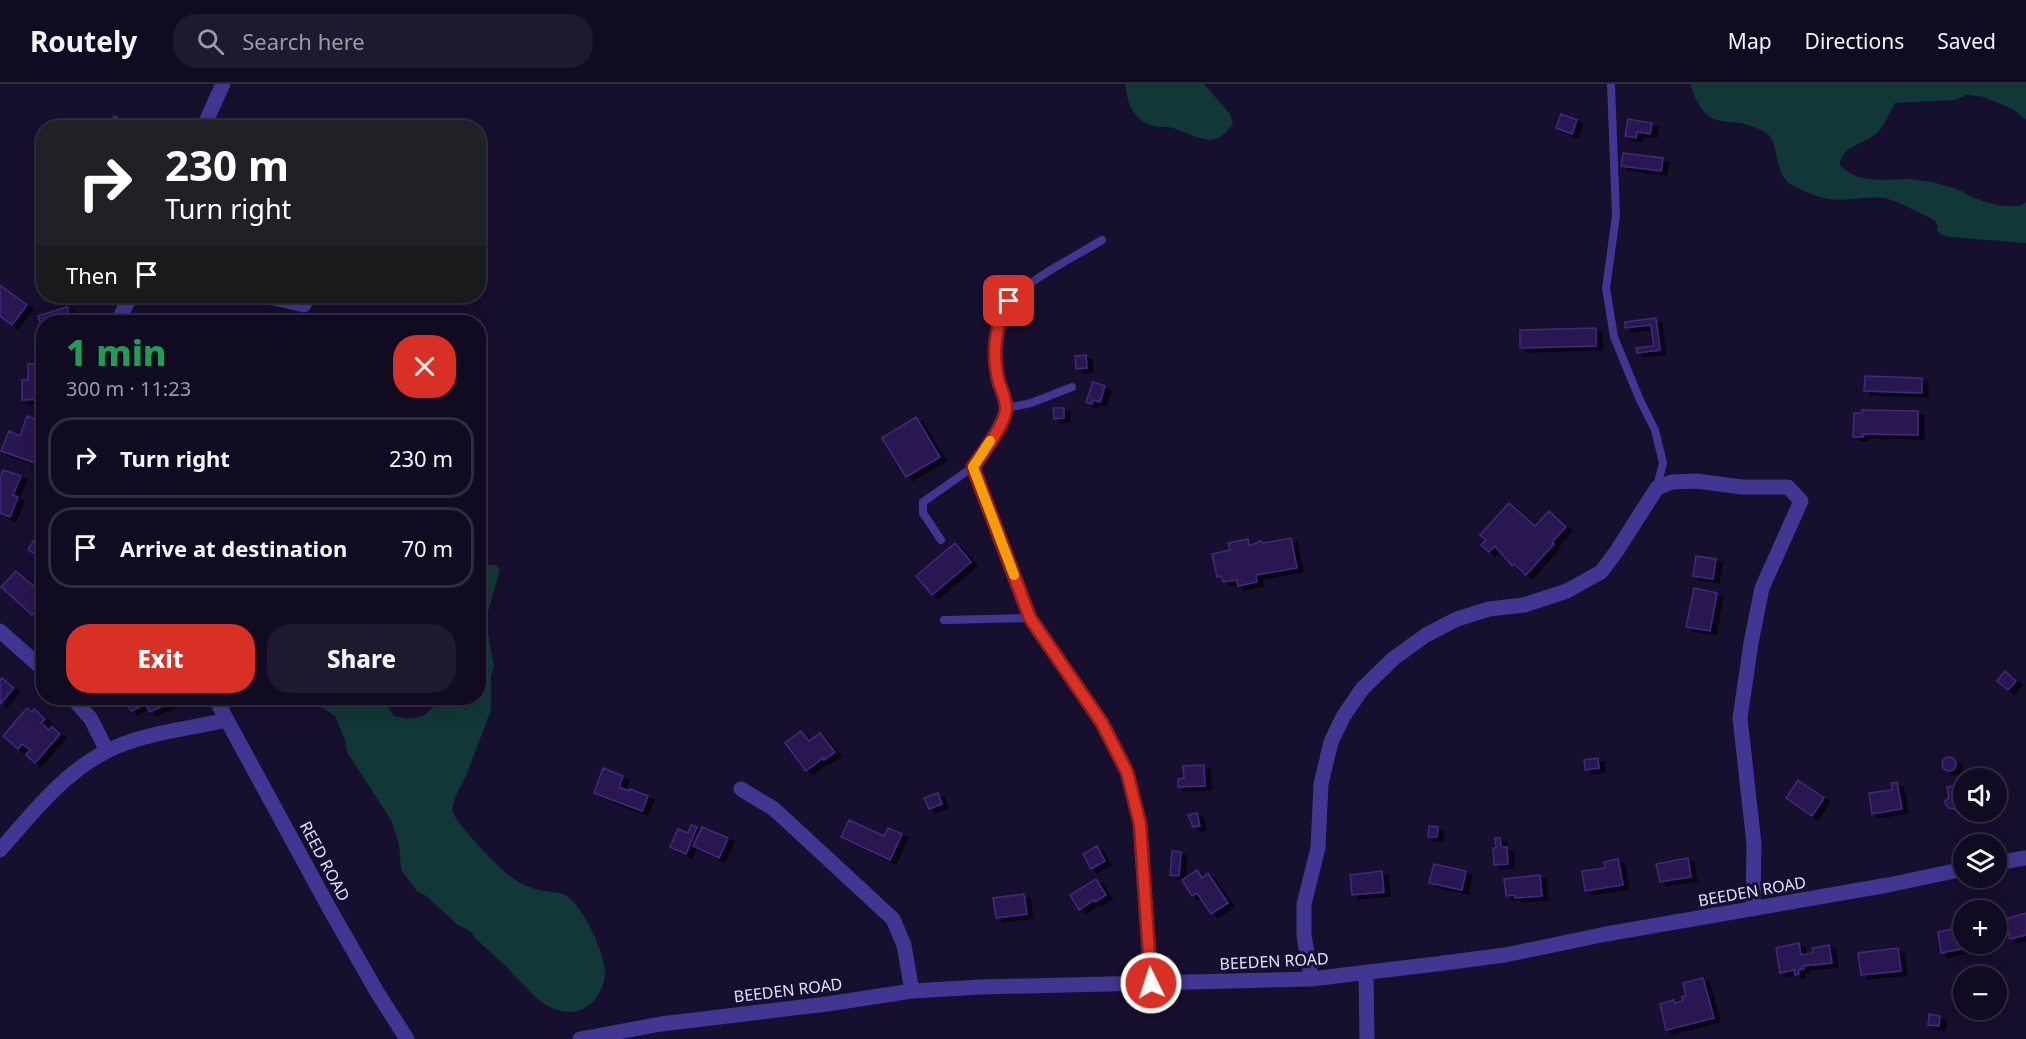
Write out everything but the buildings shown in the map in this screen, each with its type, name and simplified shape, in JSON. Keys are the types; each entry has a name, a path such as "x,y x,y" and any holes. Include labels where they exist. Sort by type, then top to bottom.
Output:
{"street":[{"path":"207,120 223,84"},
{"path":"292,303 304,306"},
{"path":"1311,979 1304,935 1304,904 1318,848 1321,784 1331,742 1343,717 1362,689 1394,658 1426,635 1457,619 1489,609 1524,605 1567,591 1601,572 1616,552 1647,500 1657,488 1672,482 1742,487 1788,487 1801,501 1762,588 1740,718 1754,844 1753,909"},
{"path":"0,631 36,663"},
{"path":"79,705 91,719 107,751"},
{"name":"REED ROAD","path":"218,705 328,906 407,1039"},
{"path":"0,850 70,774 107,751 141,739 226,720"},
{"path":"741,789 774,809 893,919 904,945 912,991"},
{"path":"2007,861 2026,858"},
{"name":"BEEDEN ROAD","path":"580,1039 661,1024 827,1004 912,991 981,987 1311,979 1505,955 1606,934 1953,871"},
{"path":"1366,972 1367,1039"}],"lane":[{"path":"1611,84 1616,216 1606,288 1614,337 1655,430 1662,463 1657,488"},
{"path":"941,540 923,513 923,502 973,467 1002,422 1007,408 995,369 995,338 1000,315 1009,301 1034,282 1102,240"},
{"path":"1007,408 1031,403 1072,387"},
{"path":"973,467 1030,618 1102,723 1127,772 1140,824 1151,983"},
{"path":"944,620 1030,618"}],"green space":[{"path":"1126,84 1204,84 1230,114 1233,123 1220,137 1213,139 1198,138 1171,127 1156,127 1147,124 1136,116 1128,98"},
{"path":"1690,84 2026,84 2026,120 2014,110 1984,97 1967,95 1955,100 1895,103 1878,132 1849,149 1841,159 1840,165 1846,171 1861,178 1912,179 1932,182 1997,205 2020,206 2026,202 2026,243 1949,237 1940,234 1934,220 1888,199 1836,200 1806,192 1790,184 1781,172 1770,136 1752,126 1712,118 1704,112"},
{"path":"486,565 496,565 500,570 487,615 494,667 491,676 491,710 466,776 455,797 452,812 479,846 510,876 532,888 565,895 579,908 600,951 605,974 599,993 583,1009 568,1012 546,1005 470,931 458,925 426,896 417,891 401,870 399,844 391,820 347,752 345,740 335,716 318,705 387,705 394,716 410,718 416,718 436,705 486,705"}],"slow traffic":[{"path":"990,441 973,467 1014,575"}],"route":[{"path":"1009,301 1000,315 995,338 995,369 1007,408 1002,422 973,467 1030,618 1102,723 1127,772 1140,824 1151,983"}]}
